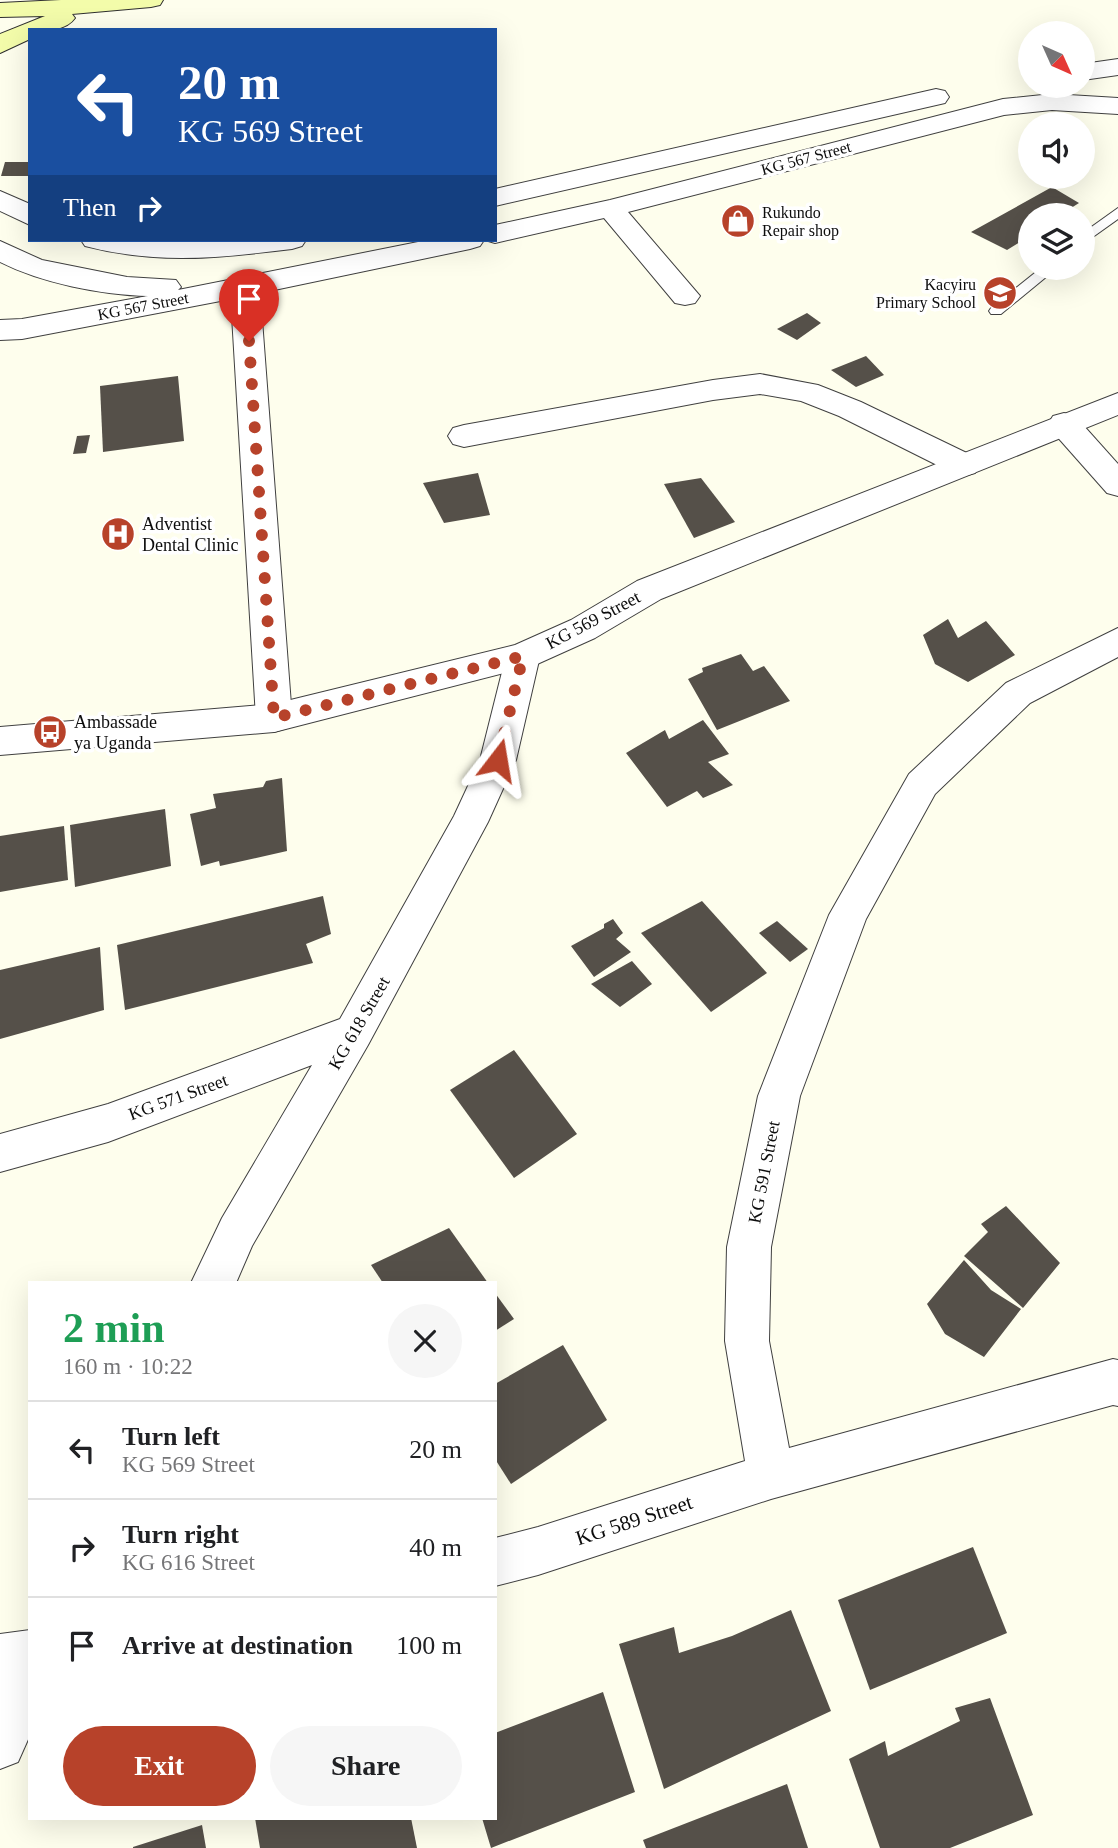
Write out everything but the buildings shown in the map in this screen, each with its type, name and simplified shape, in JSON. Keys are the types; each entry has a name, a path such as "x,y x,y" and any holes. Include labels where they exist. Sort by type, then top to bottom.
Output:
{"main road":[{"path":"0,10 96,6 151,0"},
{"path":"33,28 96,6"},
{"path":"0,45 28,31"}],"street":[{"path":"1096,71 1118,67"},
{"path":"1096,77 1118,83"},
{"path":"497,198 893,107 1018,83"},
{"name":"KG 567 Street","path":"497,234 610,208 1003,107 1052,102 1118,106"},
{"path":"0,200 28,215"},
{"path":"610,208 685,296"},
{"path":"106,242 149,250 192,251 274,242"},
{"name":"KG 567 Street","path":"11,330 245,287 460,242"},
{"path":"0,250 34,268 127,286 245,287 274,718"},
{"path":"11,330 42,300 43,285 34,268"},
{"path":"464,436 713,390 760,384 807,391 964,465"},
{"name":"KG 569 Street","path":"0,741 274,718 523,656 583,629 649,590 1118,403"},
{"path":"1064,424 1118,485"},
{"name":"KG 591 Street","path":"771,1476 747,1341 749,1247 779,1096 848,915 922,785 1018,693 1118,640"},
{"name":"KG 618 Street","path":"215,1281 237,1232 354,1032 470,822 498,760 523,656"},
{"name":"KG 571 Street","path":"0,1153 108,1123 354,1032"},
{"path":"771,1476 1099,1385 1118,1383"},
{"name":"KG 589 Street","path":"497,1561 771,1476"},
{"path":"0,1659 28,1655"},
{"path":"0,1744 28,1681"}],"lane":[{"path":"1095,230 1118,212"},
{"path":"996,312 1035,280"}],"place":[{"name":"Rukundo Repair shop","path":"738,221"},
{"name":"Kacyiru Primary School","path":"1000,293"},
{"name":"Adventist Dental Clinic","path":"118,534"},
{"name":"Ambassade ya Uganda","path":"50,732"}],"route":[{"path":"249,341 274,718 523,656 498,760"}]}
